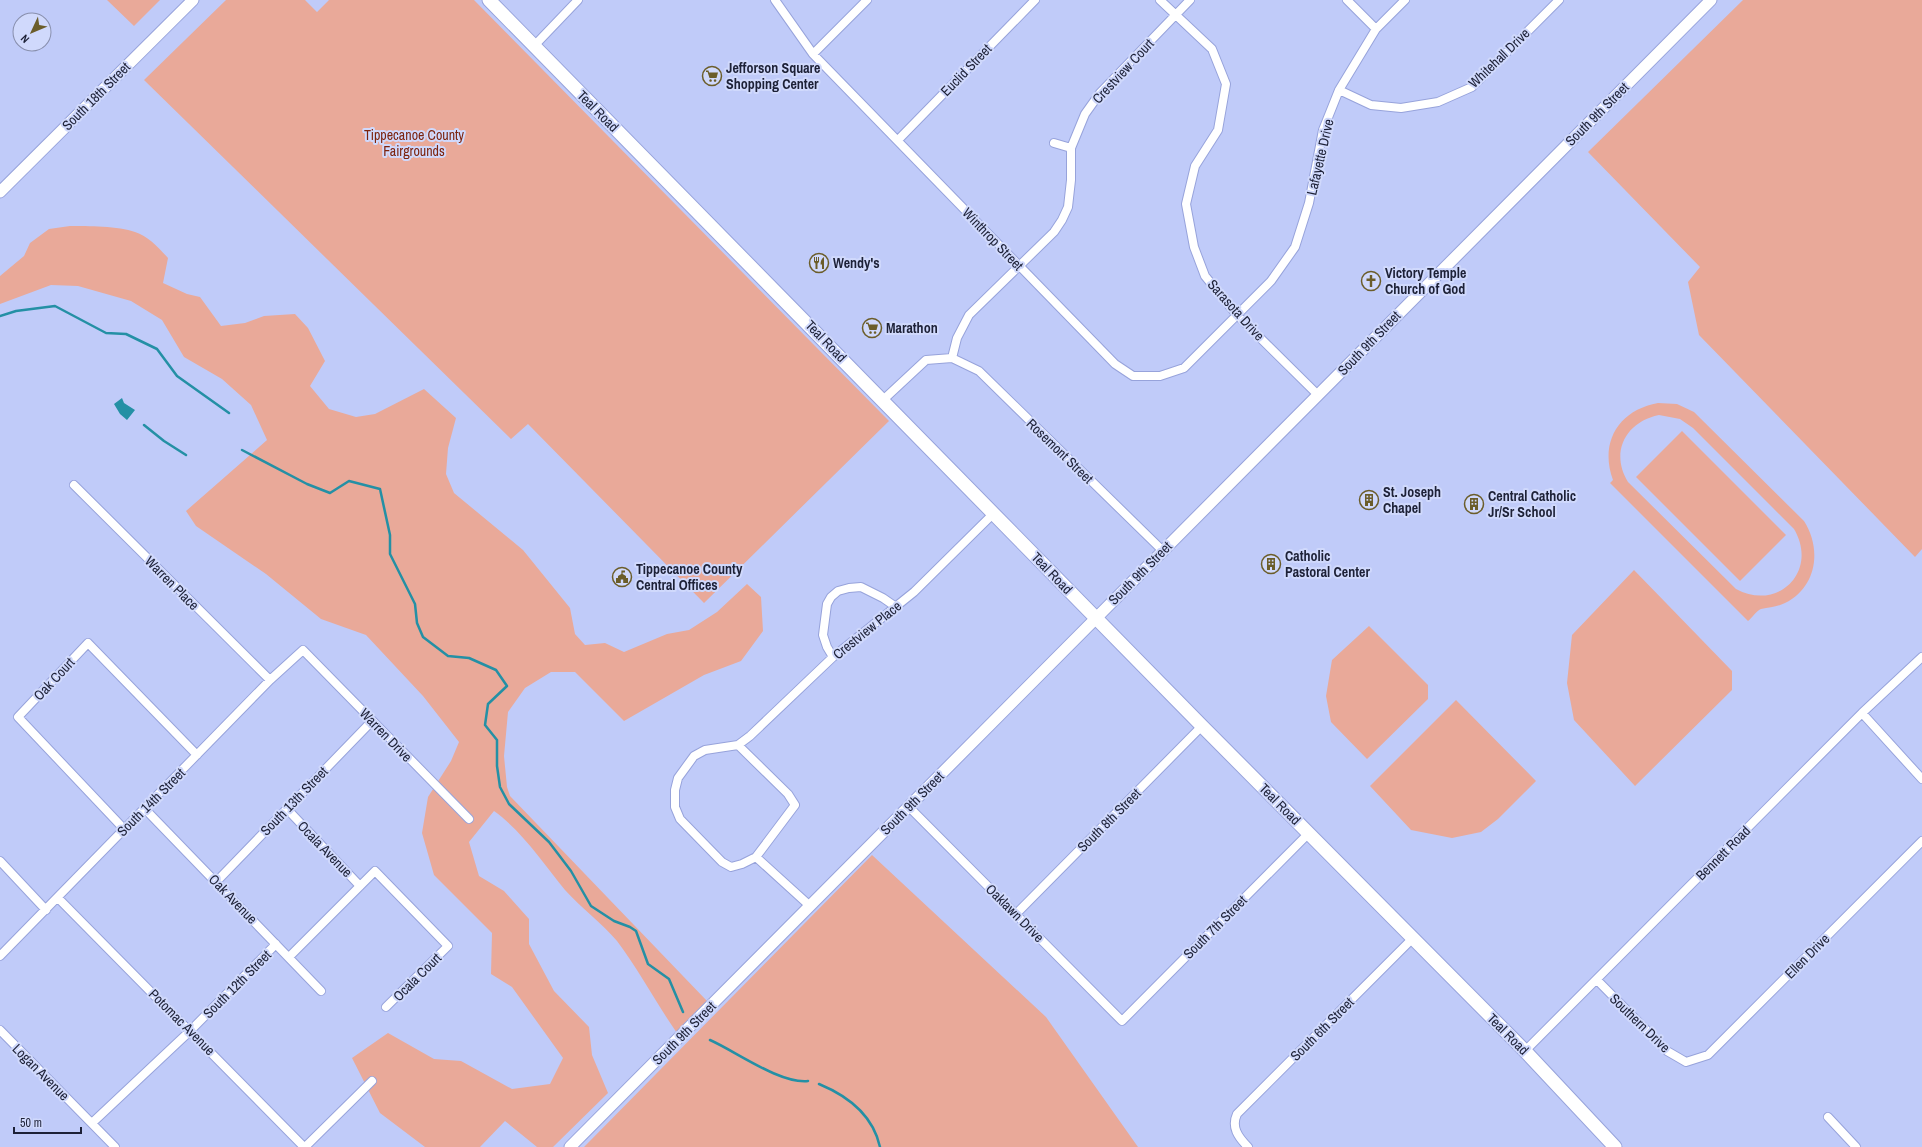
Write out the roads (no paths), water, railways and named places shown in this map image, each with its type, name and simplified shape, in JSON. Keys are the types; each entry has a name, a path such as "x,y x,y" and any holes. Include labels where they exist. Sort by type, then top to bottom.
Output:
{"main road":[{"name":"Teal Road","path":"489,0 1202,726 1525,1051 1615,1147"}],"street":[{"name":"South 18th Street","path":"0,192 193,0"},
{"path":"534,46 578,0"},
{"name":"Winthrop Street","path":"776,0 813,54 1115,364 1133,376 1160,376 1184,368 1237,315"},
{"path":"813,54 867,0"},
{"name":"Euclid Street","path":"898,140 1035,0"},
{"name":"Sarasota Drive","path":"1160,0 1212,49 1226,84 1218,130 1195,166 1186,204 1194,247 1206,276 1237,315 1318,395"},
{"name":"Crestview Court","path":"952,358 957,338 969,315 1054,232 1062,220 1068,207 1071,180 1071,148 1085,114 1100,93 1190,0"},
{"path":"1347,0 1376,29"},
{"name":"Lafayette Drive","path":"1237,315 1271,281 1295,247 1309,203 1323,130 1339,90 1376,29 1405,0"},
{"name":"Whitehall Drive","path":"1339,90 1371,105 1401,108 1438,102 1472,87 1559,0"},
{"name":"South 9th Street","path":"570,1147 1711,0"},
{"path":"1054,143 1071,148"},
{"path":"883,400 926,360 952,358"},
{"name":"Rosemont Street","path":"952,358 979,371 1163,551"},
{"name":"Warren Place","path":"74,485 270,680"},
{"name":"Crestview Place","path":"738,745 833,657 914,592 994,513"},
{"path":"833,657 827,647 824,636 827,604 831,597 838,591 861,587 883,598 896,607"},
{"name":"Oak Court","path":"124,829 18,717 88,643 197,755"},
{"name":"South 14th Street","path":"0,956 270,680 303,650"},
{"name":"Warren Drive","path":"303,650 469,819"},
{"name":"Bennett Road","path":"1525,1051 1862,713 1922,657"},
{"path":"1862,713 1922,779"},
{"name":"South 13th Street","path":"217,881 372,721"},
{"name":"South 8th Street","path":"1016,914 1202,726"},
{"path":"738,745 788,794 795,805 756,857 742,864 731,867 722,862 680,819 675,807 675,790 678,778 694,756 705,750 738,745"},
{"name":"Oaklawn Drive","path":"908,806 1122,1021"},
{"name":"Oak Avenue","path":"144,808 217,881 321,991"},
{"name":"Ocala Avenue","path":"287,809 360,886 375,871 448,946"},
{"name":"South 7th Street","path":"1122,1021 1309,833"},
{"name":"Ellen Drive","path":"1686,1062 1708,1054 1922,841"},
{"path":"756,857 810,906"},
{"path":"0,861 46,910"},
{"name":"South 12th Street","path":"289,957 360,886"},
{"name":"Potomac Avenue","path":"58,898 191,1030 305,1147"},
{"name":"South 6th Street","path":"1248,1147 1236,1131 1234,1121 1237,1114 1413,938"},
{"name":"South 12th Street","path":"92,1123 191,1030 276,944"},
{"name":"Ocala Court","path":"386,1007 448,946"},
{"name":"Southern Drive","path":"1597,980 1667,1051 1686,1062"},
{"name":"Logan Avenue","path":"0,1030 116,1147"},
{"path":"305,1147 372,1081"},
{"path":"1828,1117 1856,1147"}],"waterway":[{"path":"0,316 16,311 55,306 106,333 126,334 157,349 177,376 229,413"},
{"path":"144,425 164,441 186,455"},
{"path":"242,450 307,484 330,493 349,481 380,489 390,535 390,554 415,604 417,623 423,637 448,656 469,658 496,670 507,686 488,704 485,725 497,740 497,766 500,787 509,804 549,842 571,871 591,906 614,921 636,931 648,964 669,979 683,1012"},
{"path":"710,1040 772,1073 797,1081 808,1081"},
{"path":"819,1084 840,1094 858,1108 872,1125 880,1147"}],"place":[{"name":"Jefforson Square Shopping Center","path":"712,76"},
{"name":"Wendy's","path":"819,263"},
{"name":"Victory Temple Church of God","path":"1371,281"},
{"name":"Marathon","path":"872,328"},
{"name":"St. Joseph Chapel","path":"1369,500"},
{"name":"Central Catholic Jr/Sr School","path":"1474,504"},
{"name":"Catholic Pastoral Center","path":"1271,564"},
{"name":"Tippecanoe County Central Offices","path":"622,577"}],"park label":[{"name":"Tippecanoe County Fairgrounds","path":"414,144"}]}
